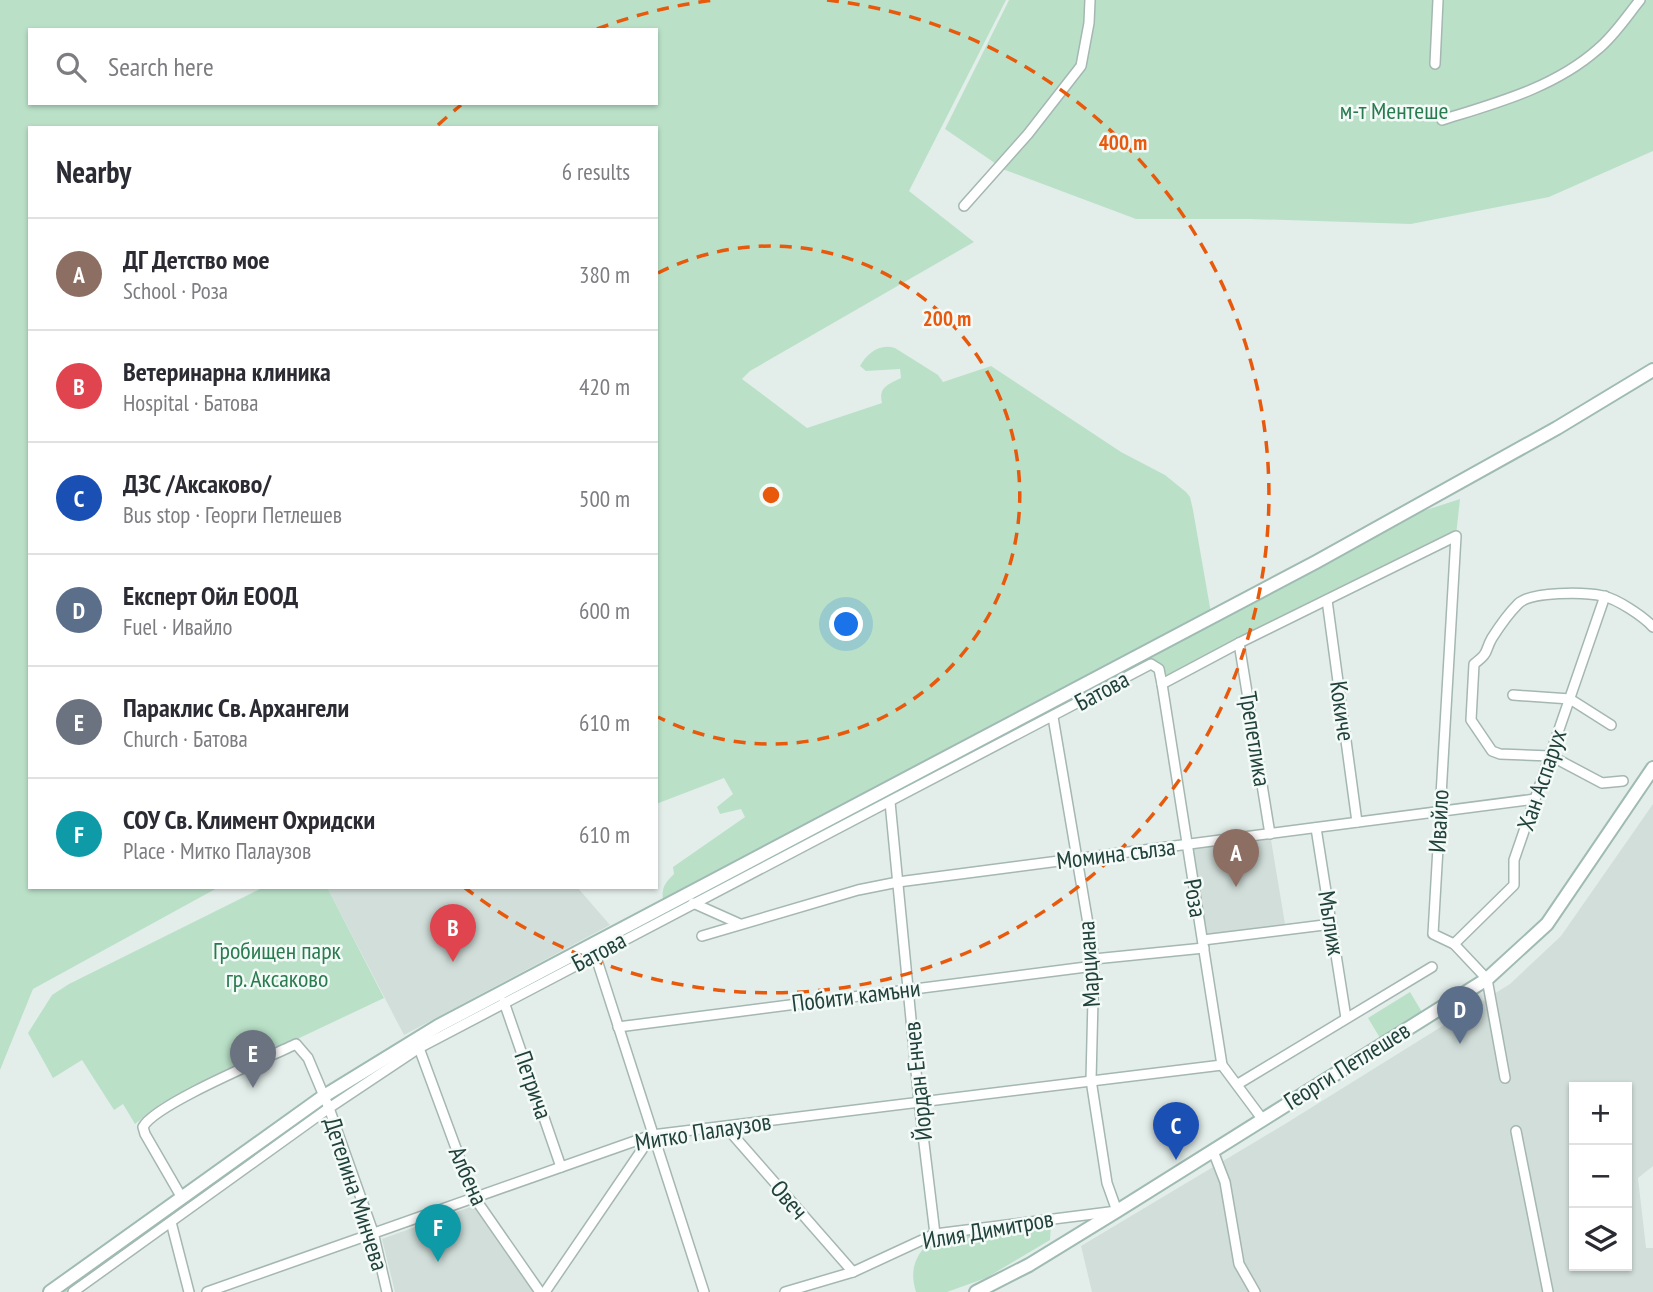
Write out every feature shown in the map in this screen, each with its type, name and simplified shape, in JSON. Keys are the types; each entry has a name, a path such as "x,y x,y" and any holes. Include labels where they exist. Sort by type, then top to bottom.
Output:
{"main road":[{"path":"51,1292 182,1198 438,1026 1316,562 1557,428 1653,370"},
{"name":"Георги Петлешев","path":"976,1292 1029,1265 1487,979 1547,924 1653,768"}],"street":[{"path":"964,206 1028,134 1081,66 1089,23 1090,0"},
{"path":"1435,64 1438,0"},
{"path":"1442,120 1518,96 1560,76 1599,49 1640,0"},
{"name":"Батова","path":"1162,684 1456,536"},
{"name":"Ивайло","path":"1456,536 1433,934 1454,944 1487,979"},
{"path":"1623,781 1602,783 1551,756 1495,753 1472,724 1470,715 1474,664 1487,653 1491,639 1520,601 1528,597 1582,594 1605,596 1645,619 1653,627"},
{"name":"Хан Аспарух","path":"1454,944 1514,885 1514,860 1605,596"},
{"name":"Кокиче","path":"1327,600 1357,822"},
{"name":"Трепетлика","path":"1239,643 1270,834"},
{"name":"Батова","path":"73,1292 171,1222 326,1102 419,1048 1151,664 1155,665"},
{"name":"Роза","path":"1155,665 1159,669 1162,684 1222,1065"},
{"path":"1513,695 1570,699 1611,725"},
{"name":"Марциана","path":"1053,717 1094,962 1091,1080 1107,1183 1117,1211"},
{"name":"Момина сълза","path":"702,936 858,890 898,882 1535,799"},
{"name":"Йордан Енчев","path":"890,802 919,1102 935,1234"},
{"name":"Мъглиж","path":"1316,828 1346,1018"},
{"path":"694,903 740,924"},
{"name":"Побити камъни","path":"618,1027 908,990 1332,924"},
{"path":"595,954 705,1292"},
{"path":"1238,1084 1432,967"},
{"path":"1487,979 1505,1078"},
{"name":"Петрича","path":"504,1002 561,1167"},
{"name":"Детелина Минчева","path":"182,1198 143,1127 152,1115 168,1105 296,1044 308,1058 326,1102 373,1233 387,1292"},
{"name":"Албена","path":"419,1048 474,1197 542,1292"},
{"path":"1222,1065 1263,1120"},
{"name":"Митко Палаузов","path":"207,1292 653,1135 1222,1065"},
{"name":"Овеч","path":"726,1127 853,1272"},
{"path":"1516,1131 1548,1292"},
{"path":"542,1292 653,1135"},
{"path":"1213,1151 1225,1182 1239,1264 1255,1292"},
{"name":"Илия Димитров","path":"785,1292 853,1272 935,1234 1117,1211"},
{"path":"171,1222 189,1292"}],"shaded area":[{"path":"1653,804 1653,1166 1638,1178 1646,1248 1653,1248 1653,1292 1092,1292 1081,1246 1285,1124 1510,984 1561,936"},
{"path":"1270,834 1286,930 1203,940 1186,845"},
{"path":"328,889 579,889 610,925 404,1035"},
{"path":"473,1206 534,1292 395,1292 382,1239"}],"green space":[{"path":"0,0 1006,0 909,191 974,242 750,371 742,379 807,428 882,403 883,390 901,378 900,369 866,371 860,366 870,353 879,348 895,348 938,375 943,382 991,366 1121,452 1165,475 1186,492 1193,510 1211,613 663,900 665,885 674,874 673,867 745,817 741,809 720,814 717,807 733,794 724,778 658,803 658,126 28,126 28,889 215,889 33,989 0,1070"},
{"name":"м-т Ментeше","path":"1009,0 1653,0 1653,151 1549,197 1411,224 1136,219 1005,170 945,129"},
{"path":"1460,499 1456,536 1162,684 1155,665 419,1048 73,1292 62,1292 330,1099 427,1035 1420,512"},
{"name":"Гробищен парк гр. Аксаково","path":"260,889 328,889 384,998 162,1103 135,1124 123,1104 114,1110 82,1060 53,1078 28,1033 52,995"},
{"path":"1410,992 1422,1012 1380,1038 1368,1018"},
{"path":"1051,1225 1050,1240 986,1278 947,1292 916,1292 913,1276 915,1262 922,1250 934,1239"}],"place":[{"name":"ДГ Детство мое","path":"1236,887"},
{"name":"Ветеринарна клиника","path":"453,962"},
{"name":"Експерт Ойл ЕООД","path":"1460,1044"},
{"name":"Параклис Св. Архангели","path":"253,1088"},
{"name":"ДЗС /Аксаково/","path":"1176,1160"},
{"name":"СОУ Св. Климент Охридски","path":"438,1262"}]}
